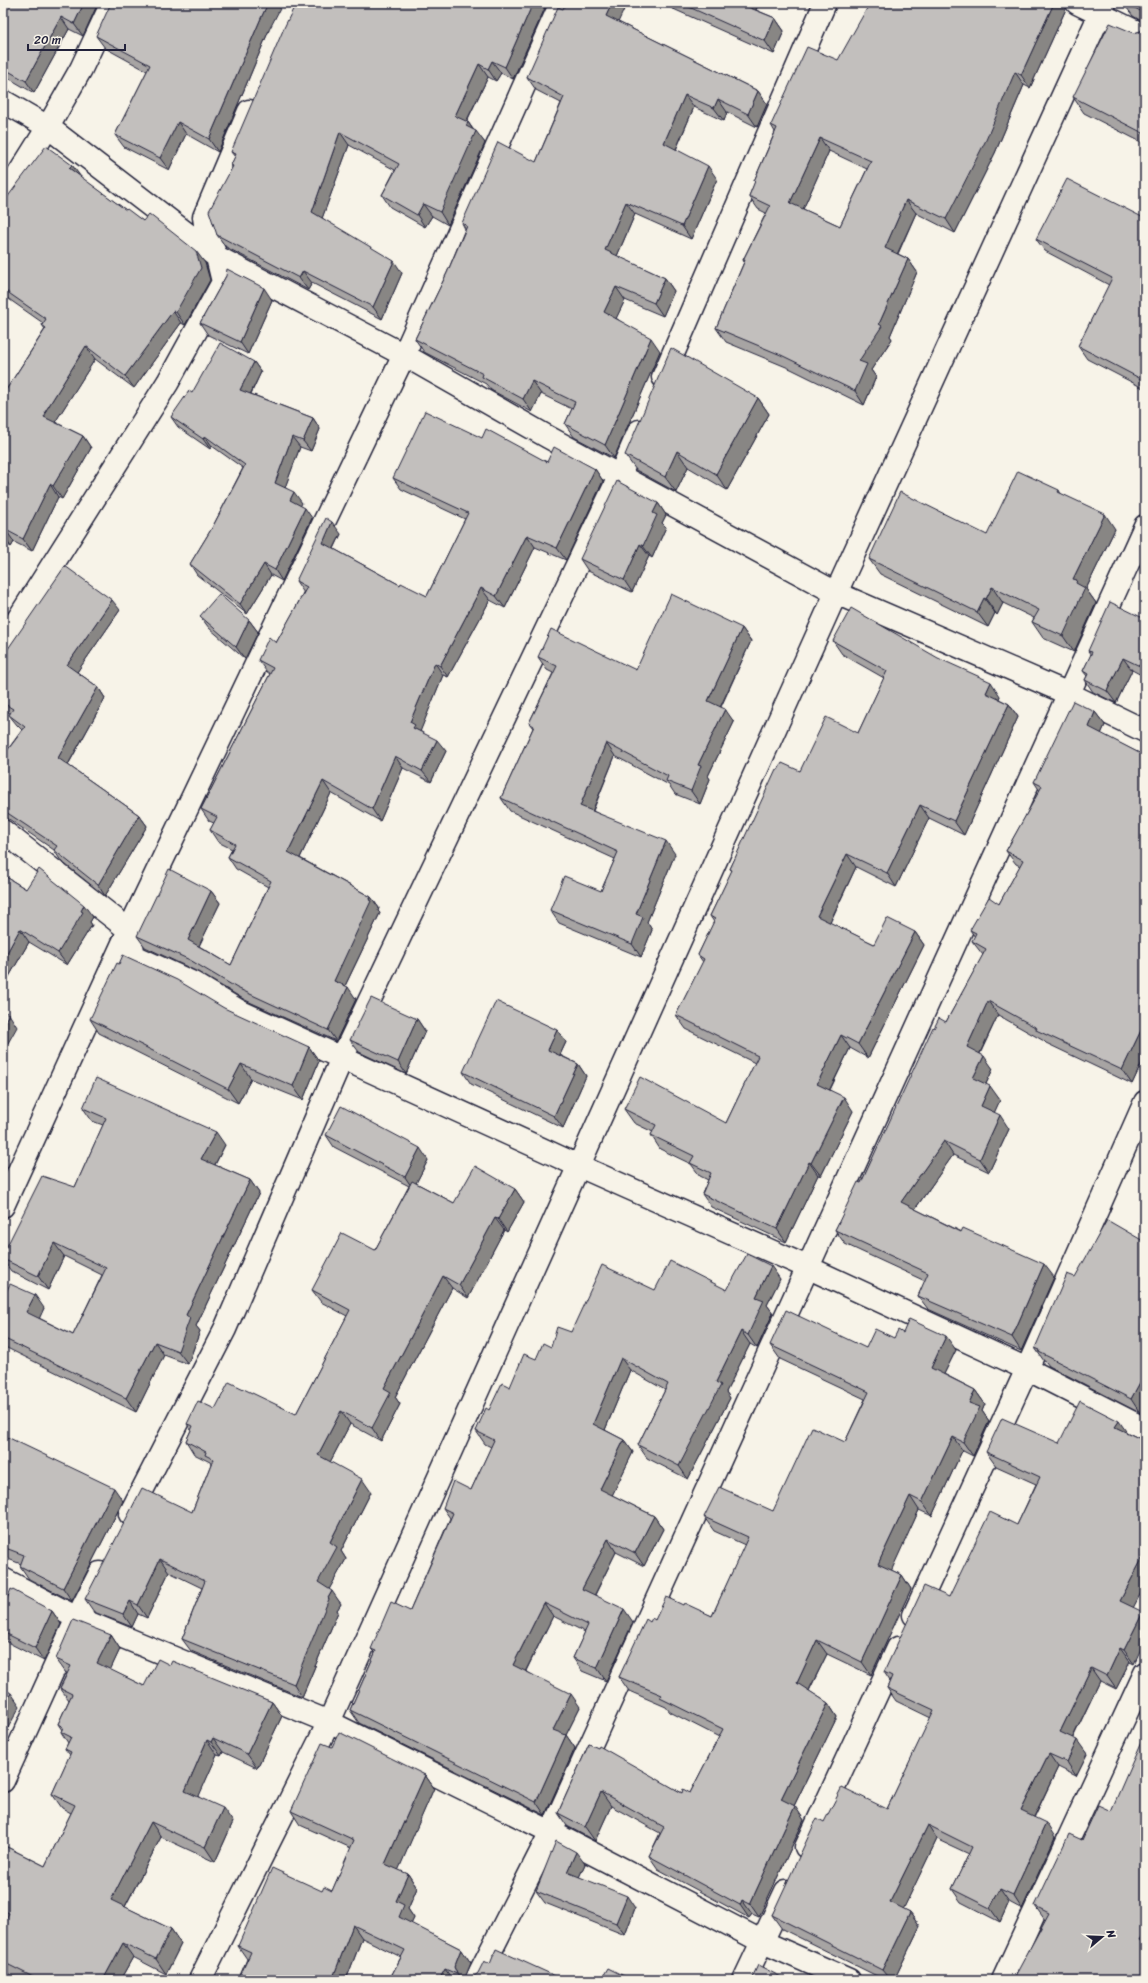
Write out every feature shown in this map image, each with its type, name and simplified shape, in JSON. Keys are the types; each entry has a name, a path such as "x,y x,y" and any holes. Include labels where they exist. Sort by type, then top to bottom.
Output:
{"street":[{"path":"3,199 48,127 81,69 112,3"},
{"path":"3,1206 129,930 404,355 561,3"},
{"path":"120,1533 225,1329 342,1058 620,475 825,3"},
{"path":"1077,3 1102,8 1145,36"},
{"path":"200,1980 329,1722 836,594 1102,8"},
{"path":"3,643 168,382 223,282 217,257 207,237 204,217 257,91"},
{"path":"3,101 48,127 217,257 404,355 836,594 1069,694 1145,731"},
{"path":"476,1980 551,1832 1145,526"},
{"path":"3,831 129,930 134,956 193,983 239,1011 579,1166 808,1267 1027,1369 1145,1429"},
{"path":"744,1980 763,1942 1027,1369 1145,1102"},
{"path":"3,1781 77,1618 110,1554"},
{"path":"3,1579 77,1618 329,1722 551,1832 763,1942 849,1980"},
{"path":"1003,1980 1145,1673"}],"building":[{"path":"3,3 84,3 74,24 61,17 26,81 3,68"},
{"path":"111,3 268,3 209,139 178,122 160,158 115,135 150,65 96,36"},
{"path":"296,3 533,3 505,67 492,61 488,69 479,64 455,116 468,122 466,126 476,131 440,212 423,204 417,215 382,195 399,164 340,132 312,212 394,261 373,307 303,271 299,278 217,235 209,211 233,166 231,165 236,154 231,152"},
{"path":"566,3 612,3 606,16 758,91 748,114 718,99 714,108 685,95 664,143 708,166 682,226 626,202 605,250 665,278 654,303 616,287 604,312 651,338 605,445 565,424 575,402 532,381 523,399 482,377 483,374 415,339 447,273 467,226 462,223 498,142 536,162 564,97 527,77 558,7 563,9"},
{"path":"680,3 744,3 743,5 775,18 765,41"},
{"path":"870,3 1054,3 1021,75 1015,72 986,140 946,219 906,200 885,248 908,259 879,324 882,326 859,361 867,364 855,391 781,355 716,328 745,260 743,260 770,206 749,196 777,128 771,125 807,47 838,60","holes":["820,138 871,161 840,226 790,203"]},
{"path":"1126,3 1145,3 1145,15 1144,13"},
{"path":"1110,23 1134,33 1141,31 1145,26 1145,134 1073,97"},
{"path":"46,146 72,165 69,168 126,210 127,209 143,221 149,214 196,251 201,268 176,312 173,311 125,376 86,346 45,412 44,417 83,436 53,486 50,484 23,539 6,530 3,534 3,389 6,390 46,328 42,325 46,319 3,289 3,203"},
{"path":"1067,179 1142,217 1145,214 1145,381 1078,346 1112,278 1036,239"},
{"path":"227,269 264,288 240,342 200,323 226,276"},
{"path":"220,343 254,362 240,390 313,418 303,441 292,437 275,483 294,492 290,500 305,508 275,570 264,564 240,604 190,564 212,528 245,465 205,436 203,439 171,417 189,391 192,393"},
{"path":"671,348 758,398 716,474 677,451 665,477 625,455"},
{"path":"425,411 482,438 486,429 547,462 554,447 595,469 557,548 527,535 496,596 481,588 440,666 435,663 410,722 415,725 413,728 437,740 422,771 395,756 372,809 323,781 288,852 371,897 369,900 371,901 334,981 348,987 328,1030 237,988 190,960 137,936 169,869 211,891 188,940 231,965 271,881 228,857 235,844 210,830 217,817 201,809 273,668 258,660 269,637 276,643 307,587 296,581 326,518 332,522 323,543 400,585 401,583 427,596 468,513 393,478"},
{"path":"1018,471 1105,514 1073,579 1077,580 1076,583 1085,588 1063,636 1032,622 1039,610 992,587 986,599 984,598 977,612 869,559 900,492 987,535"},
{"path":"617,481 658,503 653,513 657,515 643,546 640,544 624,580 580,559"},
{"path":"65,566 112,600 67,665 98,687 58,758 139,815 98,885 54,850 57,846 3,810 3,756 25,727 9,715 13,709 3,703 3,656"},
{"path":"219,594 249,620 236,647 200,616"},
{"path":"671,594 742,628 708,701 725,709 698,765 701,766 691,791 666,781 668,776 606,743 580,806 666,841 636,914 643,917 632,944 550,910 564,876 601,891 618,852 501,798 534,726 529,723 557,666 538,657 551,629 636,670"},
{"path":"1110,602 1145,619 1145,660 1142,667 1123,658 1107,691 1085,680 1088,674 1083,671 1092,652 1088,651"},
{"path":"851,608 938,658 991,682 986,693 1009,704 954,821 920,805 887,873 847,854 817,916 874,944 887,918 915,932 858,1044 841,1035 817,1084 844,1097 811,1163 809,1162 777,1229 702,1194 711,1173 690,1163 694,1156 651,1135 656,1125 624,1109 640,1077 726,1123 758,1056 676,1015 704,959 698,955 715,919 710,916 732,870 730,869 776,769 778,770 782,763 800,771 826,717 858,733 887,671 833,641"},
{"path":"1073,701 1095,712 1089,727 1145,756 1145,1022 1122,1070 1036,1030 1037,1028 988,1001 967,1047 984,1056 973,1078 990,1086 981,1106 1000,1115 980,1159 944,1141 901,1202 961,1232 963,1228 1044,1264 1012,1337 918,1296 928,1273 835,1230 858,1182 861,1183 933,1027 934,1028 939,1018 946,1022 986,949 972,941 976,933 970,930 989,897 999,904 1023,860 1006,851 1042,786 1034,782"},
{"path":"39,869 84,905 81,911 83,912 58,953 20,929 3,960 3,875 26,889"},
{"path":"123,955 177,980 224,1008 309,1047 293,1086 241,1064 228,1089 90,1019 117,963 119,964"},
{"path":"371,998 417,1019 398,1062 350,1040"},
{"path":"496,1001 557,1030 548,1050 578,1064 554,1116 463,1072"},
{"path":"3,1011 9,1014 3,1024"},
{"path":"96,1078 216,1132 201,1159 250,1180 186,1315 190,1318 178,1351 155,1342 126,1398 3,1338 3,1298 10,1284 35,1295 26,1312 73,1335 106,1268 54,1243 38,1276 3,1259 3,1254 42,1176 75,1187 106,1118 83,1108"},
{"path":"341,1106 420,1148 405,1177 326,1135"},
{"path":"475,1166 515,1189 498,1219 495,1218 459,1285 443,1276 384,1388 391,1392 372,1428 341,1411 318,1455 362,1479 330,1542 337,1547 318,1582 332,1591 294,1684 182,1639 205,1581 160,1559 138,1605 130,1601 123,1614 85,1599 142,1488 192,1512 213,1459 205,1455 206,1452 186,1441 193,1426 187,1424 198,1401 215,1409 229,1382 296,1414 350,1310 312,1290 342,1233 375,1250 412,1181 454,1203"},
{"path":"1107,1220 1145,1242 1145,1373 1131,1399 1039,1352 1040,1350 1035,1348 1067,1274 1075,1277"},
{"path":"747,1254 771,1266 756,1297 764,1300 748,1335 741,1331 716,1382 721,1385 679,1466 638,1445 668,1384 621,1358 593,1424 624,1440 600,1489 654,1516 635,1553 608,1539 582,1589 624,1609 597,1668 573,1658 588,1625 544,1603 513,1665 571,1694 553,1730 566,1735 536,1802 350,1710 376,1651 371,1649 391,1602 410,1611 453,1513 443,1508 453,1481 471,1490 494,1440 476,1431 486,1408 489,1410 502,1383 510,1387 524,1354 536,1359 543,1343 551,1347 557,1327 571,1332 602,1265 655,1290 670,1261 727,1290"},
{"path":"786,1310 866,1348 875,1329 894,1338 898,1330 903,1333 909,1319 946,1336 931,1368 975,1390 969,1403 980,1407 963,1442 953,1437 922,1502 910,1496 878,1564 902,1575 862,1662 817,1640 797,1683 828,1703 781,1799 795,1806 750,1904 742,1900 740,1905 649,1856 664,1827 601,1792 585,1827 558,1813 589,1744 598,1748 599,1746 682,1793 683,1789 690,1793 723,1729 660,1698 662,1695 619,1677 646,1619 650,1622 652,1618 655,1620 666,1597 683,1605 684,1603 712,1616 748,1537 704,1517 719,1487 773,1511 812,1427 845,1442 869,1392 770,1345"},
{"path":"1080,1401 1119,1421 1115,1427 1145,1441 1145,1555 1120,1601 1143,1612 1124,1650 1120,1648 1107,1676 1091,1668 1060,1732 1077,1740 1067,1762 1049,1754 1021,1811 1046,1823 1013,1895 1000,1889 990,1908 952,1889 972,1847 928,1825 890,1902 910,1912 882,1970 772,1915 817,1818 824,1822 842,1787 887,1809 934,1710 887,1688 892,1676 884,1672 924,1586 949,1597 990,1512 1017,1525 1040,1477 986,1452 1002,1418 1059,1443"},
{"path":"3,1435 114,1488 63,1588 20,1566 24,1555 3,1547"},
{"path":"11,1589 52,1611 35,1648 3,1632 3,1603 5,1604"},
{"path":"73,1620 111,1635 97,1663 144,1686 158,1659 170,1665 172,1661 272,1702 247,1754 213,1738 211,1742 207,1740 185,1791 223,1808 205,1847 151,1822 111,1900 171,1929 156,1959 123,1943 103,1980 35,1980 35,1978 3,1962 3,1925 9,1913 3,1910 3,1845 45,1866 75,1805 52,1794 71,1752 65,1749 71,1737 61,1732 63,1727 58,1724 72,1694 60,1688 71,1666 56,1659"},
{"path":"3,1688 11,1693 3,1707"},
{"path":"339,1732 425,1775 385,1864 408,1874 396,1901 404,1905 399,1917 461,1949 454,1967 457,1974 445,1969 439,1980 389,1980 405,1950 353,1925 332,1980 238,1980 251,1952 238,1946 272,1868 322,1891 324,1887 332,1891 354,1840 291,1811 322,1743 332,1747"},
{"path":"1145,1733 1145,1931 1139,1941 1145,1944 1145,1980 1013,1980 1049,1913 1035,1906 1069,1834 1082,1840 1098,1805 1111,1811"},
{"path":"556,1841 576,1852 567,1872 627,1896 616,1923 536,1891"},
{"path":"496,1949 564,1980 467,1979 478,1973 484,1961 490,1964"},
{"path":"758,1965 781,1977 780,1980 751,1980"},
{"path":"608,1968 632,1980 601,1980"}]}
